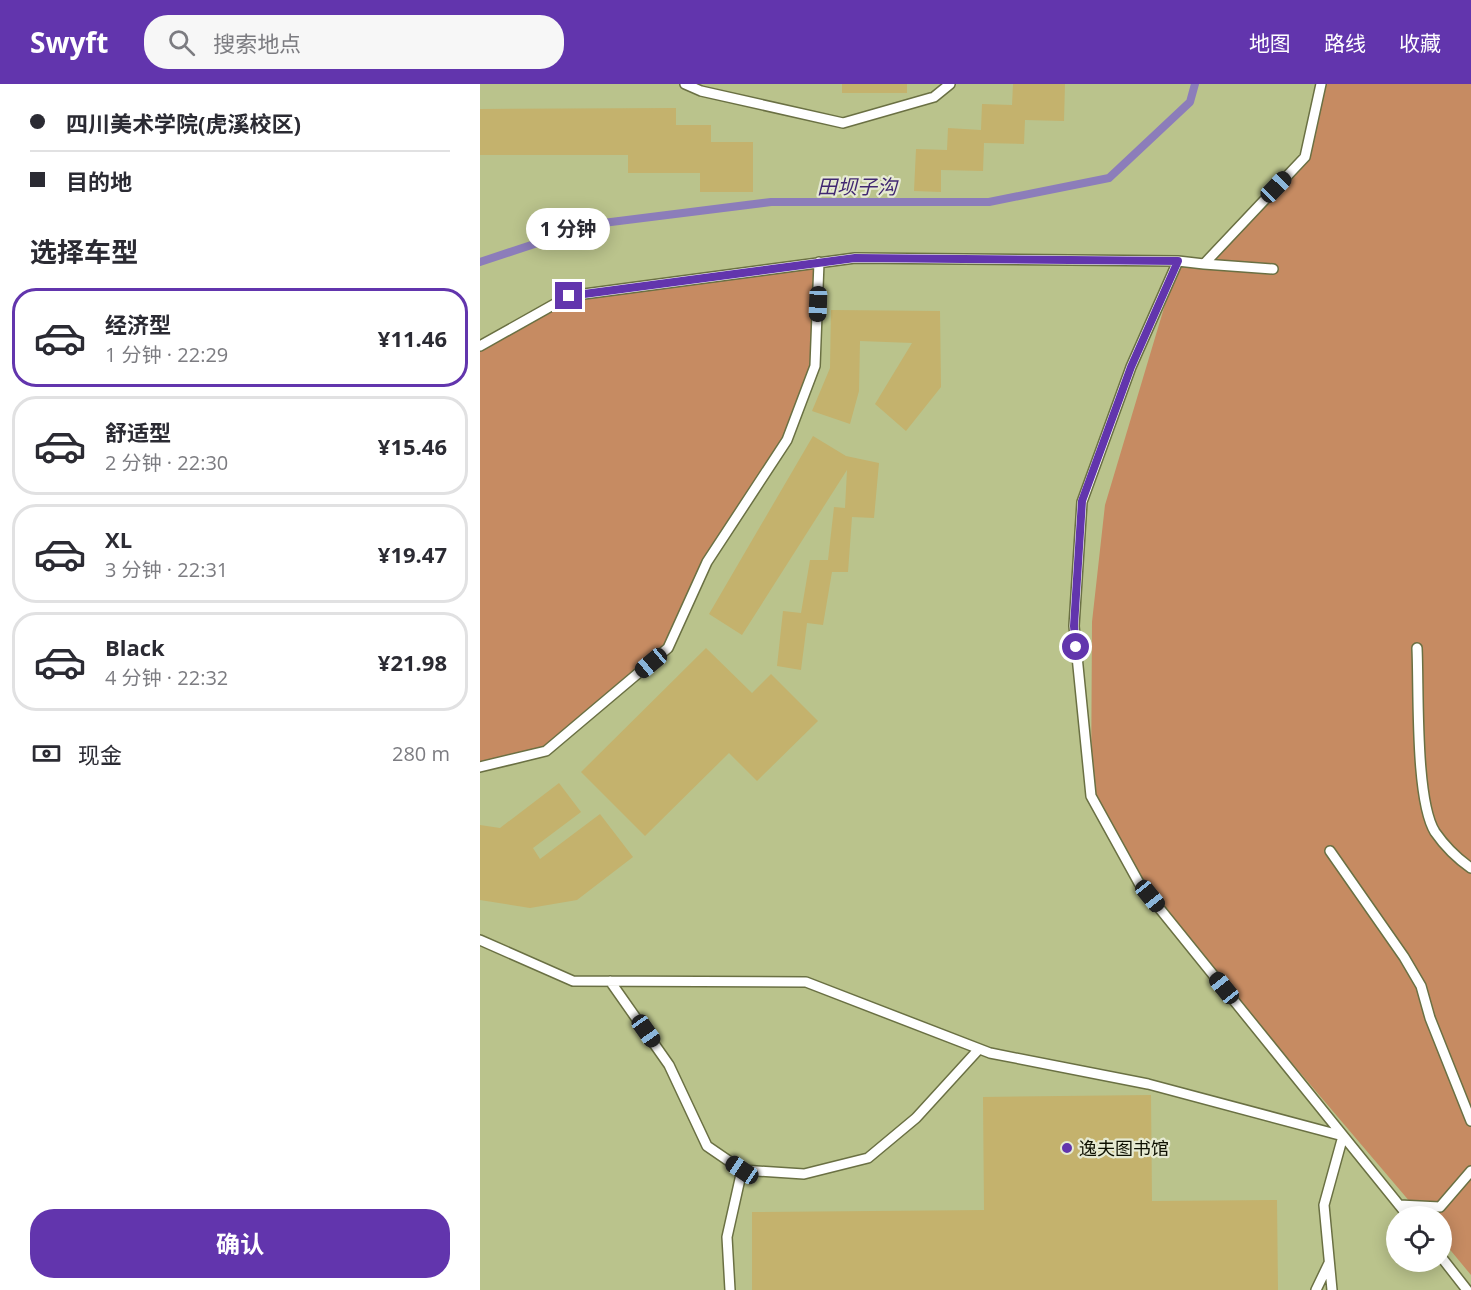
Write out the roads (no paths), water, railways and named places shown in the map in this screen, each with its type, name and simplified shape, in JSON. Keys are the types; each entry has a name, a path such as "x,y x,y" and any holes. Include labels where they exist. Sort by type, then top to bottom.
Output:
{"lane":[{"path":"685,84 701,92 843,123 934,97 950,84"},
{"path":"1203,264 1305,157 1321,84"},
{"path":"480,346 569,296 855,258 1178,261 1273,269"},
{"path":"1178,261 1131,367 1082,501 1074,626 1090,796 1139,884 1399,1205 1440,1207 1471,1171"},
{"path":"480,767 546,751 668,648 707,562 787,440 815,366 819,262"},
{"path":"1417,648 1424,800 1434,831 1460,861 1471,868"},
{"path":"1330,851 1404,957 1420,986 1430,1018 1471,1121"},
{"path":"480,940 573,981 806,982 979,1049 1148,1084 1343,1136"},
{"path":"610,981 669,1065 707,1146 742,1170 804,1174 868,1158 916,1118 979,1049"},
{"path":"1332,1290 1324,1205 1343,1136"},
{"path":"730,1290 727,1237 742,1170"},
{"path":"1316,1290 1329,1263"},
{"path":"1452,1271 1467,1290"}],"waterway":[{"name":"田坝子沟","path":"480,262 595,224 771,202 989,202 1109,178 1190,102 1195,84"}],"place":[{"name":"逸夫图书馆","path":"1067,1148"}]}
